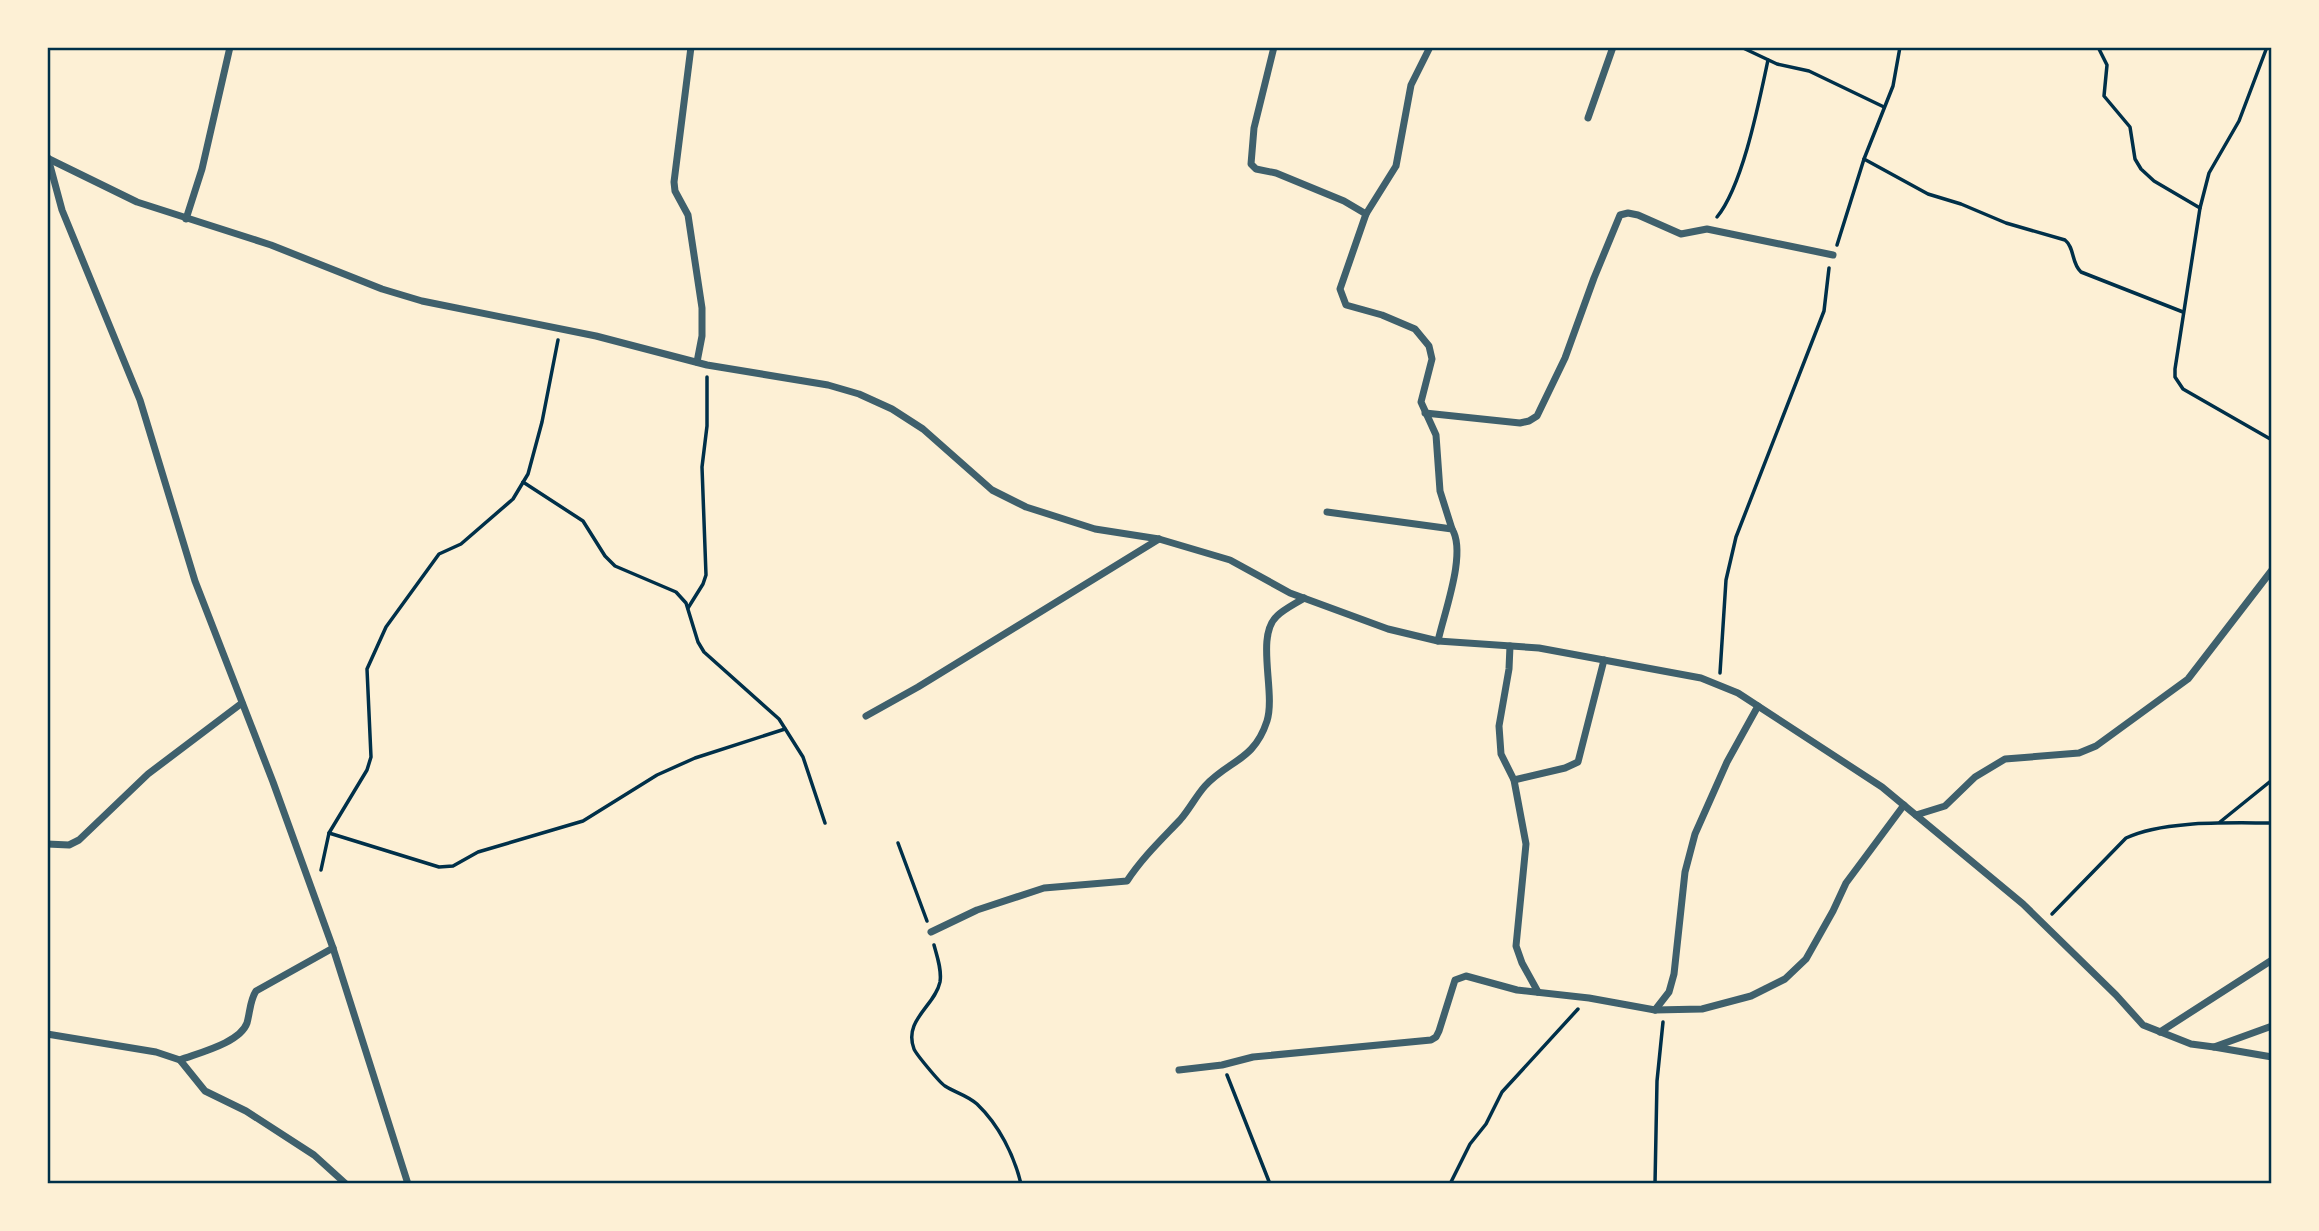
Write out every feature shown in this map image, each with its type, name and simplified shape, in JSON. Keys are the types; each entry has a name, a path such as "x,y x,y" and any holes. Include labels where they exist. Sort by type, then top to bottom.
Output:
{"street":[{"path":"186,219 202,169 230,47"},
{"path":"691,47 674,182 675,191 688,215 702,308 702,336 697,362"},
{"path":"1274,47 1254,128 1251,164 1256,169 1276,173 1344,201 1366,214"},
{"path":"1430,47 1412,85 1396,166 1366,214 1340,289 1346,305 1415,329 1429,346 1432,359 1421,396 1436,435 1440,491 1458,554 1438,641"},
{"path":"1588,118 1613,47"},
{"path":"48,158 137,201 271,245 382,289 422,301 560,329 707,365 828,385 859,394 892,409 923,429 992,490 1026,507 1095,529 1159,539 1230,560 1290,593 1388,629 1438,641 1539,648 1702,678 1738,693 1882,787 1905,805 2024,904 2143,1025 2191,1044 2272,1057"},
{"path":"48,158 62,210 139,400 195,581 333,948 408,1184"},
{"path":"1426,413 1520,423 1537,416 1565,358 1620,215 1638,215 1681,234 1707,229 1833,255"},
{"path":"1327,512 1452,530"},
{"path":"866,716 1159,539"},
{"path":"1916,815 1945,806 1975,777 2005,759 2079,753 2096,746 2188,679 2272,570"},
{"path":"931,932 977,910 1044,888 1127,881 1144,857 1156,848 1162,837 1181,819 1206,785 1253,750 1267,720 1270,693 1267,639 1270,624 1277,615 1304,598"},
{"path":"1510,646 1509,669 1499,726 1501,754 1514,780 1526,844 1516,946 1522,964 1538,992"},
{"path":"1514,780 1565,768 1577,762 1590,722 1604,660"},
{"path":"47,844 69,845 79,840 148,774 242,703"},
{"path":"1655,1010 1669,992 1674,974 1685,872 1695,834 1727,762 1758,706"},
{"path":"1179,1070 1222,1065 1253,1057 1432,1041 1436,1037 1455,980 1461,977 1482,979 1517,990 1589,998 1655,1010 1702,1009 1751,996 1785,979 1806,960 1846,883 1905,805"},
{"path":"180,1060 221,1045 239,1035 246,1026 256,991 333,948"},
{"path":"2160,1032 2272,960"},
{"path":"2214,1046 2272,1026"},
{"path":"47,1034 156,1052 180,1060 205,1091 246,1111 314,1155 346,1184"}],"path":[{"path":"1741,47 1768,60 1809,71 1884,107"},
{"path":"1719,685 1726,580 1736,537 1824,311 1826,275 1864,159 1894,86 1900,47"},
{"path":"2098,47 2107,65 2104,96 2130,127 2135,159 2141,169 2154,181 2200,208"},
{"path":"2267,47 2239,121 2209,173 2200,208 2175,369 2178,384 2183,389 2272,440"},
{"path":"1707,229 1728,200 1746,150 1768,60"},
{"path":"1864,159 1928,194 1961,204 2006,223 2065,240 2070,244 2076,267 2081,272 2183,312"},
{"path":"315,899 329,832 367,769 371,757 367,669 386,627 439,554 461,544 513,499 528,474 542,422 560,329"},
{"path":"688,608 706,575 702,467 707,426 707,365"},
{"path":"523,482 583,521 605,556 615,566 676,592 688,608 698,642 704,652 779,719 803,757 825,823"},
{"path":"329,832 439,867 453,866 478,852 583,821 657,775 695,758 785,729"},
{"path":"2219,823 2272,780"},
{"path":"2043,923 2126,838 2141,831 2219,823 2272,823"},
{"path":"898,843 931,932 940,972 939,984 915,1021 912,1045 919,1059 931,1069 940,1082 977,1104 1000,1131 1021,1184"},
{"path":"1450,1184 1470,1144 1486,1124 1502,1092 1589,998"},
{"path":"1655,1184 1657,1082 1665,1009"},
{"path":"1222,1065 1270,1184"}]}
